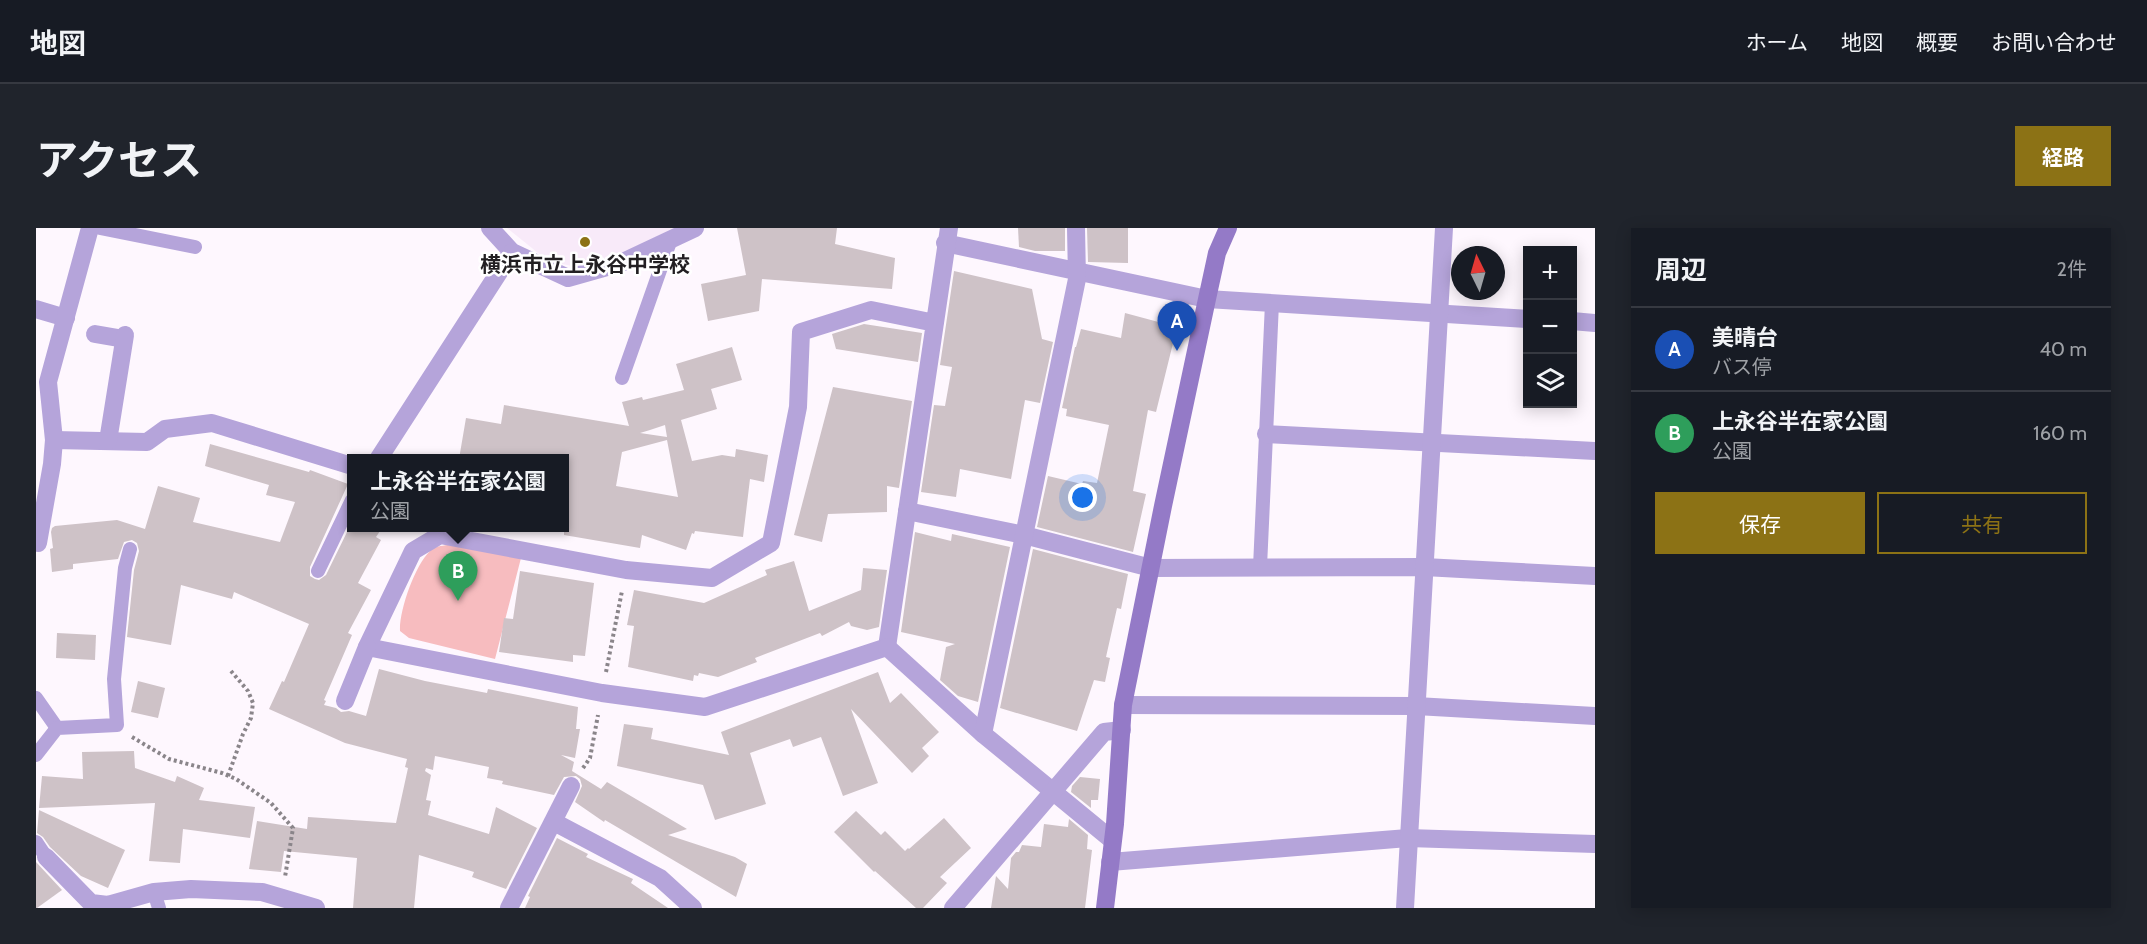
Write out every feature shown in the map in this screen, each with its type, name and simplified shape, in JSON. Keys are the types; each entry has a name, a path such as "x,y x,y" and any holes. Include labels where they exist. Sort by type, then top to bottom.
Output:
{"street":[{"path":"37,548 44,462 54,440 48,381 67,326 90,228"},
{"path":"490,228 512,252 568,278 621,263 695,228"},
{"path":"983,735 1077,279 1076,228"},
{"path":"1105,908 1123,705 1217,253 1228,228"},
{"path":"1405,908 1444,228"},
{"path":"887,647 947,236 1077,271 1207,299 1523,319"},
{"path":"382,454 512,252"},
{"path":"36,309 67,326"},
{"path":"345,701 367,647 413,551 440,536 626,570 712,578 771,543 798,407 801,332 871,310 935,323"},
{"path":"1577,321 1595,323"},
{"path":"95,334 124,337 108,441"},
{"path":"54,440 147,442 165,429 213,423 347,465"},
{"path":"1266,434 1595,451"},
{"path":"907,512 1024,535 1151,568 1424,567 1595,576"},
{"path":"367,647 602,693 705,707 887,647"},
{"path":"887,647 983,735 1112,840"},
{"path":"1123,705 1416,706 1595,716"},
{"path":"953,908 1104,732 1122,730"},
{"path":"509,908 571,786"},
{"path":"554,822 660,878 693,908"},
{"path":"1110,862 1408,838 1595,844"},
{"path":"46,857 91,903 108,905 157,900 191,889 262,892 316,908"}],"lane":[{"path":"100,228 195,247"},
{"path":"622,378 672,239"},
{"path":"1260,567 1272,303"},
{"path":"318,571 347,509"},
{"path":"36,755 57,728 117,725 114,679 125,568 130,549"},
{"path":"36,698 57,728"},
{"path":"36,842 46,857"}],"path":[{"path":"228,776 251,718 253,703 248,691 231,671"},
{"path":"117,725 136,740 170,759 228,776 271,803 293,828 282,898"}],"shaded area":[{"name":"横浜市立上永谷中学校","path":"507,228 674,228 615,257 577,267 548,261"},
{"path":"448,545 521,558 495,659 409,638 400,631 405,601 424,558 432,549"}],"building":[{"path":"737,228 837,228 835,244 895,258 892,289 762,279 759,311 708,321 701,284 746,275"},
{"path":"1018,228 1065,228 1065,251 1035,251 1019,247"},
{"path":"1087,228 1128,228 1128,263 1088,262"},
{"path":"954,271 1032,289 1042,339 1053,342 1040,403 1025,400 1011,479 960,469 956,497 921,492 934,405 945,406 952,367 940,365"},
{"path":"1125,313 1177,327 1156,412 1148,410 1133,491 1146,494 1133,552 1037,527 1048,476 1082,484 1083,481 1097,483 1109,425 1066,416 1067,409 1062,408 1081,329 1121,338"},
{"path":"864,324 922,333 918,362 836,349 832,334"},
{"path":"732,347 742,380 711,389 717,409 681,420 692,461 722,455 735,457 736,449 768,455 764,482 750,479 743,537 695,531 694,534 692,533 686,550 642,535 640,548 564,535 564,532 569,532 569,454 460,454 466,418 501,424 504,405 629,426 622,402 642,397 643,400 684,390 676,364","holes":["665,425 667,437 640,433","667,440 678,497 616,486 622,452"]},
{"path":"833,387 912,401 899,488 887,486 887,512 828,514 822,542 794,535"},
{"path":"210,444 309,472 310,470 347,484 310,567 310,576 315,579 319,580 326,575 347,532 379,532 376,537 381,540 358,583 371,590 348,633 352,635 324,700 326,701 324,705 341,712 349,711 366,716 379,669 487,693 488,689 578,707 576,729 580,729 575,758 561,755 574,762 572,771 601,789 607,782 687,829 668,835 735,857 747,864 736,897 605,820 604,822 575,802 582,786 580,779 576,776 564,777 554,795 502,784 503,781 487,778 489,767 435,756 433,770 426,768 425,771 431,775 426,800 431,801 428,815 489,834 496,807 537,828 506,889 472,877 474,872 419,855 414,908 353,908 357,858 284,851 281,872 249,869 257,821 307,829 308,817 396,823 408,768 405,767 407,759 345,743 269,709 282,681 284,682 309,624 234,592 232,599 181,585 171,645 127,637 134,570 139,551 137,543 132,540 124,542 118,559 73,564 73,569 52,572 50,549 53,548 52,528 117,520 145,529 158,486 200,498 193,522 280,542 295,502 266,495 269,485 205,466"},
{"path":"915,532 951,541 952,534 1010,547 978,702 958,696 940,680 946,647 955,644 901,632"},
{"path":"1033,549 1128,574 1121,609 1117,608 1106,657 1110,658 1105,682 1094,680 1077,731 1000,708"},
{"path":"794,561 809,611 861,590 863,568 887,570 879,627 867,630 851,626 849,622 822,636 820,633 755,658 757,662 718,677 699,673 698,676 694,675 693,681 628,667 634,626 627,625 634,590 704,603 767,575 765,570"},
{"path":"520,571 594,583 585,656 573,655 573,662 499,652 504,618 513,619"},
{"path":"57,633 96,635 95,660 56,658"},
{"path":"878,672 890,703 901,693 939,732 922,748 929,756 912,773 851,709 878,783 843,796 821,737 793,747 790,739 750,753 766,804 715,820 703,785 617,766 624,724 653,728 651,739 729,755 721,732"},
{"path":"138,681 165,688 158,718 131,712"},
{"path":"134,751 135,768 175,782 177,776 204,788 199,800 255,807 250,838 183,829 180,863 149,861 155,803 39,808 42,776 83,779 82,752"},
{"path":"1080,777 1100,779 1098,800 1091,800 1091,808 1071,792 1072,786"},
{"path":"39,810 125,850 108,888 81,876 37,833"},
{"path":"856,811 881,835 885,831 905,851 944,818 971,848 940,877 947,883 923,908 916,908 874,872 834,832"},
{"path":"1069,819 1088,835 1087,849 1092,850 1085,908 991,908 996,876 1008,889 1011,858 1019,852 1022,845 1041,847 1044,824 1068,827"},
{"path":"557,838 588,854 586,857 633,879 631,883 668,908 525,908 530,897 528,896"},
{"path":"36,862 62,890 37,908 36,908"}],"place":[{"name":"横浜市立上永谷中学校","path":"585,242"},
{"name":"美晴台","path":"1177,351"},
{"name":"上永谷半在家公園","path":"458,601"}]}
